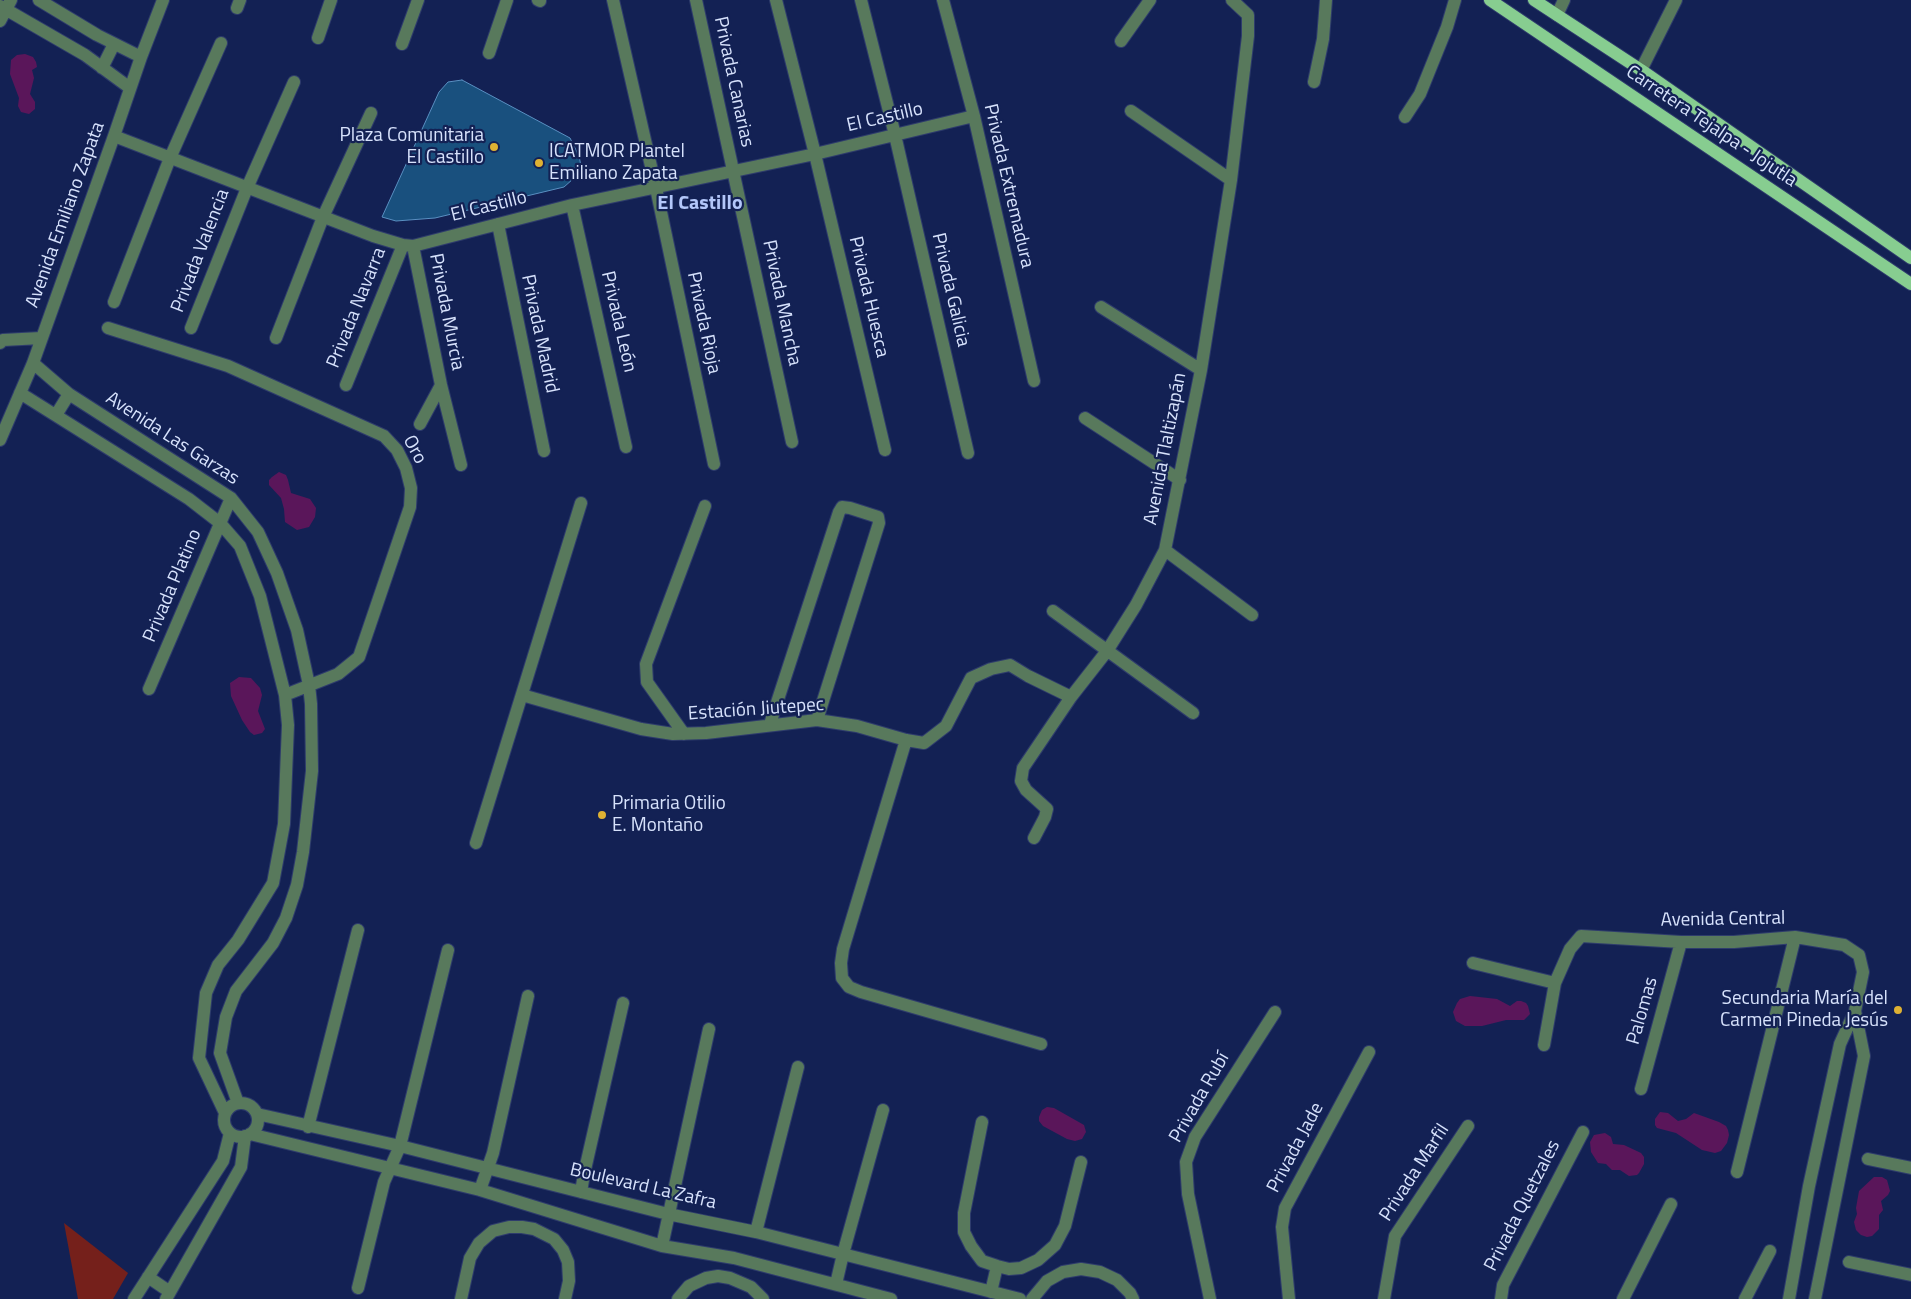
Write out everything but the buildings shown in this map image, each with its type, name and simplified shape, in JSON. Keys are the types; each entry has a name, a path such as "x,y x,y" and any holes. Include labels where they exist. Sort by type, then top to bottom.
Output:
{"main road":[{"name":"Carretera Tejalpa - Jojutla","path":"1490,0 1911,284"},
{"name":"Carretera Tejalpa - Jojutla","path":"1534,0 1641,70 1911,258"}],"street":[{"path":"39,0 114,44 141,57"},
{"name":"Avenida Emiliano Zapata","path":"0,440 3,424 20,393 32,363 163,0"},
{"path":"318,38 331,0"},
{"path":"402,44 418,0"},
{"path":"489,53 507,0"},
{"name":"Privada Rioja","path":"613,0 656,188 714,464"},
{"name":"Privada Canarias","path":"696,0 733,172"},
{"name":"Privada Huesca","path":"776,0 815,154 885,450"},
{"name":"Privada Galicia","path":"861,0 895,135 968,453"},
{"name":"Privada Extremadura","path":"943,0 974,116 1034,381"},
{"path":"1122,40 1150,0"},
{"name":"Avenida Tlaltizapán","path":"1034,838 1045,817 1046,809 1044,804 1026,790 1021,781 1024,768 1071,697 1107,651 1136,605 1165,550 1201,370 1231,180 1248,36 1248,15 1232,0"},
{"path":"1314,82 1323,39 1326,0"},
{"path":"1405,117 1420,94 1447,27 1455,0"},
{"path":"1557,15 1564,0"},
{"path":"1641,70 1676,0"},
{"path":"4,9 85,55 130,88"},
{"path":"114,302 170,158 221,43"},
{"path":"102,68 114,44"},
{"name":"Privada Valencia","path":"191,328 246,188 294,82"},
{"path":"1131,111 1231,180"},
{"path":"276,338 323,217 371,113"},
{"name":"El Castillo","path":"408,245 572,205 815,154 974,116"},
{"path":"114,136 373,236 408,245"},
{"name":"Privada Mancha","path":"733,172 792,442"},
{"name":"Privada León","path":"572,205 626,447"},
{"name":"Privada Madrid","path":"498,224 544,450"},
{"name":"Privada Murcia","path":"408,245 461,465"},
{"name":"Privada Navarra","path":"346,386 408,245"},
{"path":"1101,306 1201,370"},
{"name":"Oro","path":"108,328 228,366 384,436 397,450 406,468 409,481 410,508 359,657 338,674 285,695"},
{"path":"0,342 3,340 41,338"},
{"name":"Avenida Las Garzas","path":"32,363 69,394 231,498 258,532 277,573 297,630 312,704 312,771 303,852 297,885 286,918 273,943 236,991 226,1017 220,1052 238,1103"},
{"name":"Privada Murcia","path":"420,424 441,385"},
{"path":"20,393 189,499 220,523 240,546 260,596 285,695 288,725 284,824 273,883 238,940 218,965 206,993 199,1058 225,1113"},
{"path":"56,415 69,394"},
{"path":"1085,418 1180,480"},
{"name":"Privada Platino","path":"149,689 231,498"},
{"path":"476,843 582,503"},
{"path":"684,734 647,682 646,664 705,506"},
{"path":"770,724 839,512 842,507 850,508 878,517 879,523 817,720"},
{"path":"1165,550 1252,615"},
{"path":"1053,611 1193,713"},
{"name":"Estación Jiutepec","path":"522,694 641,729 684,734 817,720 857,726 906,740 924,742 946,726 971,678 991,669 1010,665 1071,697"},
{"path":"906,740 844,949 841,963 842,978 849,986 861,992 1041,1044"},
{"path":"308,1126 358,930"},
{"name":"Avenida Central","path":"1544,1045 1555,983 1570,949 1581,936 1681,942 1734,942 1795,937 1844,945 1859,955 1863,972 1855,1011 1840,1044 1809,1186 1789,1299"},
{"path":"1737,1172 1795,937"},
{"name":"Palomas","path":"1641,1089 1681,942"},
{"path":"358,1288 384,1182 400,1146 448,950"},
{"path":"1473,962 1555,983"},
{"path":"480,1190 493,1153 528,996"},
{"path":"581,1192 623,1003"},
{"name":"Avenida Central","path":"1815,1299 1864,1056 1855,1011"},
{"name":"Privada Rubí","path":"1210,1299 1188,1194 1186,1162 1195,1137 1275,1012"},
{"path":"662,1246 709,1029"},
{"name":"Privada Jade","path":"1290,1299 1282,1227 1285,1208 1369,1052"},
{"path":"756,1232 798,1067"},
{"path":"148,1277 168,1296 240,1167 248,1135 257,1125 257,1114 251,1106 238,1103 228,1108 225,1113 224,1124 230,1133 240,1137 248,1135 480,1190 662,1246 734,1258 891,1299"},
{"path":"836,1284 842,1254 883,1110"},
{"name":"Boulevard La Zafra","path":"257,1114 400,1146 668,1214 756,1232 1020,1299"},
{"path":"982,1122 964,1213 964,1232 982,1261 1009,1269 1021,1268 1038,1260 1055,1245 1065,1226 1081,1162"},
{"name":"Privada Marfil","path":"1384,1299 1395,1236 1468,1126"},
{"name":"Privada Quetzales","path":"1501,1299 1503,1286 1583,1132"},
{"path":"134,1299 223,1161 230,1133"},
{"path":"1868,1159 1911,1168"},
{"path":"1623,1299 1671,1204"},
{"path":"534,1228 539,1209"},
{"path":"461,1299 470,1258 480,1243 493,1231 509,1228 534,1228 554,1239 563,1250 568,1262 569,1281 565,1299"},
{"path":"1745,1299 1770,1251"},
{"path":"730,1278 734,1258"},
{"path":"1849,1262 1911,1275"},
{"path":"991,1292 997,1266"},
{"path":"1032,1299 1047,1281 1063,1272 1082,1269 1100,1272 1117,1280 1130,1293 1133,1299"},
{"path":"678,1299 689,1286 706,1278 718,1276 730,1278 751,1287 763,1299"}],"shaded area":[{"path":"25,54 33,57 37,67 32,70 34,78 30,94 35,102 35,109 29,114 21,112 18,106 19,98 10,74 11,60 17,55"},
{"path":"279,472 286,475 291,493 310,499 316,508 315,517 309,527 297,530 285,522 281,498 269,485 269,480"},
{"path":"239,677 251,678 260,688 262,695 258,711 265,729 262,733 254,735 250,732 231,696 230,683"},
{"path":"1470,996 1497,999 1510,1006 1517,1001 1521,1001 1526,1003 1530,1014 1524,1020 1506,1020 1482,1026 1465,1026 1456,1021 1453,1012 1460,999"},
{"path":"1047,1107 1054,1108 1084,1125 1086,1132 1082,1139 1075,1141 1067,1139 1043,1126 1039,1121 1039,1117 1042,1110"},
{"path":"1660,1112 1668,1113 1678,1121 1686,1119 1694,1113 1719,1122 1726,1126 1728,1130 1727,1143 1721,1151 1715,1153 1702,1150 1676,1133 1657,1128 1655,1119"},
{"path":"1605,1133 1611,1137 1613,1144 1624,1145 1641,1153 1644,1157 1644,1164 1637,1175 1629,1176 1620,1170 1612,1170 1606,1164 1598,1163 1591,1152 1590,1142 1594,1135"},
{"path":"1874,1177 1882,1177 1887,1180 1890,1191 1881,1201 1883,1210 1879,1215 1879,1229 1872,1236 1867,1237 1861,1235 1856,1230 1854,1222 1857,1214 1856,1208 1859,1191"},
{"path":"64,1223 128,1273 113,1299 78,1299"}],"place":[{"name":"Plaza Comunitaria El Castillo","path":"494,147"},
{"name":"ICATMOR Plantel Emiliano Zapata","path":"539,163"},
{"name":"Primaria Otilio E. Montaño","path":"602,815"},
{"name":"Secundaria María del Carmen Pineda Jesús","path":"1898,1010"}],"district":[{"name":"El Castillo","path":"700,204"}]}
